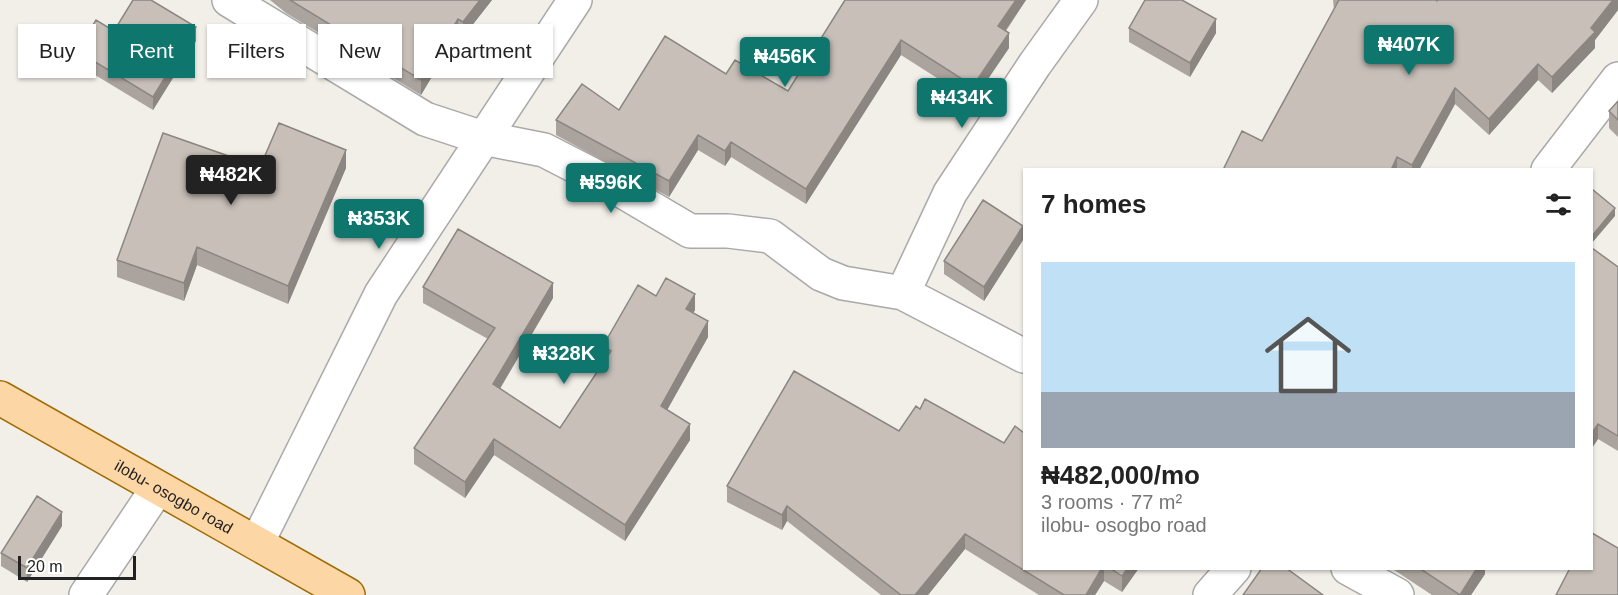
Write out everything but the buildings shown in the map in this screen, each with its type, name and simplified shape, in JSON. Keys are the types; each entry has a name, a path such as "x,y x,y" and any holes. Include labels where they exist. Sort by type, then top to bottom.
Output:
{"main road":[{"name":"ilobu- osogbo road","path":"0,398 157,489 348,595"}],"street":[{"path":"229,0 425,119 483,138 544,150 612,185 690,231 728,231 770,236 829,277 843,283 903,293 1023,355"},
{"path":"257,543 381,294 575,0"},
{"path":"903,293 950,193 1035,64 1081,0"},
{"path":"1550,168 1618,80"},
{"path":"86,595 157,489"},
{"path":"1210,595 1232,570"},
{"path":"1352,570 1397,595"}]}
